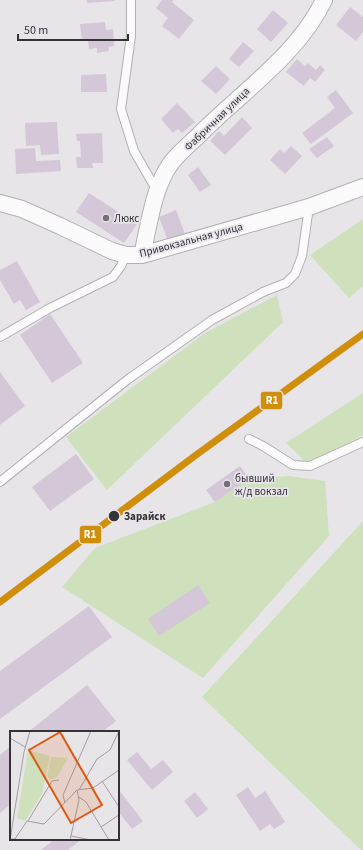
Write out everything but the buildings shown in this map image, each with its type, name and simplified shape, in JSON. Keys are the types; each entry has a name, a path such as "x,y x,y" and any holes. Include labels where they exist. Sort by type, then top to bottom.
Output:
{"street":[{"name":"Фабричная улица","path":"134,255 157,191 171,163 299,41 319,11 324,0"},
{"name":"Привокзальная улица","path":"0,204 22,209 112,251 134,255 309,207 363,187"}],"lane":[{"path":"131,0 131,36 121,109 134,152 157,191"},
{"path":"0,482 127,380 212,320 263,292 286,283 295,274 302,256 309,207"},
{"path":"0,337 50,308 113,277 121,266 134,255"},
{"path":"249,439 293,464 310,466 363,442"}],"green space":[{"path":"363,219 363,286 349,298 310,255"},
{"path":"277,295 283,322 107,490 66,437 205,333"},
{"path":"363,393 363,435 310,466 286,443"},
{"path":"289,476 325,481 329,536 203,678 62,587 95,548 215,502 249,479"},
{"path":"363,521 363,850 361,850 202,697"}],"transit line":[{"name":"R1","path":"0,602 196,455 363,334"}],"place":[{"name":"Люкс","path":"106,218"},
{"name":"бывший ж/д вокзал","path":"227,484"},
{"name":"Зарайск","path":"114,516"}]}
